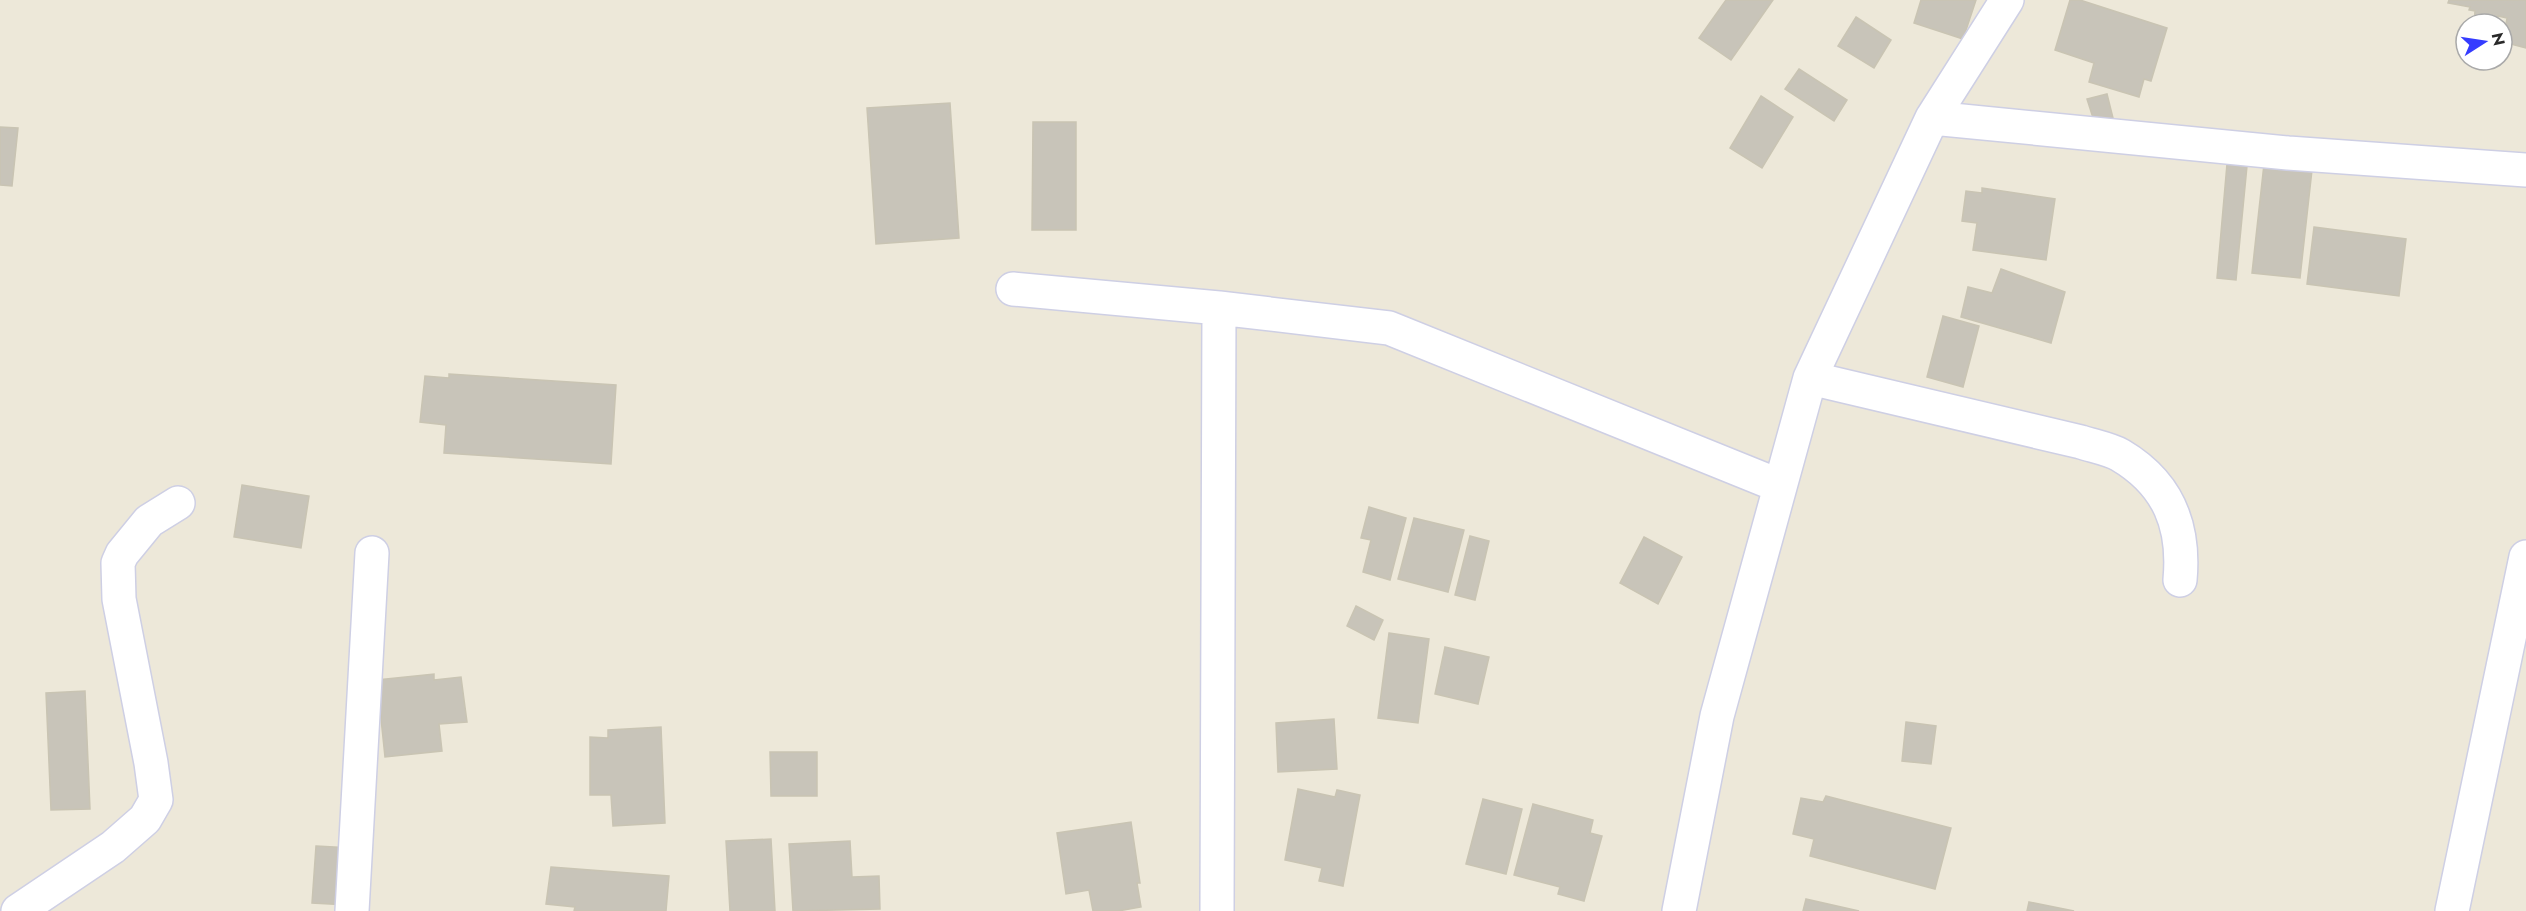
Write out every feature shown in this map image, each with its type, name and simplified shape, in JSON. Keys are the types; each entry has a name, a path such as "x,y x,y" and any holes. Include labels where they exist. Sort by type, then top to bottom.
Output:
{"street":[{"path":"1679,911 1717,716 1810,378 1932,118 2007,0"},
{"path":"1932,118 2288,153 2526,170"},
{"path":"1013,289 1219,308 1389,328 1780,486"},
{"path":"1217,911 1219,308"},
{"path":"1810,378 2081,442 2119,454 2143,473 2167,499 2178,525 2182,553 2180,580"},
{"path":"18,911 112,847 146,819 156,800 119,599 118,563 122,554 149,521 178,503"},
{"path":"352,911 372,553"},
{"path":"2452,911 2526,557"}],"building":[{"path":"1726,0 1773,0 1731,60 1699,38"},
{"path":"1921,0 1976,0 1963,39 1914,23"},
{"path":"2070,0 2080,0 2167,28 2151,81 2144,79 2139,97 2089,82 2094,63 2055,50"},
{"path":"2449,0 2526,0 2526,48 2514,45 2514,12 2475,12 2469,10 2470,7 2448,3"},
{"path":"1856,17 1891,40 1874,68 1838,46"},
{"path":"1799,69 1847,100 1834,121 1785,89"},
{"path":"2107,94 2113,118 2095,124 2087,99"},
{"path":"1761,96 1793,117 1762,168 1730,148"},
{"path":"950,103 959,238 876,244 867,108"},
{"path":"1033,122 1076,122 1076,230 1032,230"},
{"path":"0,127 18,128 12,186 0,185"},
{"path":"2227,164 2247,166 2236,280 2217,278"},
{"path":"2264,164 2312,170 2300,278 2252,273"},
{"path":"1982,188 2055,199 2046,260 1973,250 1977,223 1962,221 1966,191 1982,193"},
{"path":"2314,227 2406,239 2399,296 2307,284"},
{"path":"2001,269 2065,292 2051,343 1961,317 1968,287 1992,293"},
{"path":"1943,316 1979,326 1963,387 1927,377"},
{"path":"449,374 616,385 611,464 444,453 446,425 420,422 425,376 449,378"},
{"path":"242,485 309,496 301,548 234,537"},
{"path":"1369,507 1406,518 1390,580 1363,572 1371,540 1361,538"},
{"path":"1414,518 1464,530 1448,592 1398,579"},
{"path":"1470,536 1489,541 1475,600 1455,595"},
{"path":"1644,537 1682,557 1658,604 1620,583"},
{"path":"1356,606 1383,620 1374,640 1347,626"},
{"path":"1389,633 1429,639 1418,723 1378,718"},
{"path":"1445,647 1489,657 1478,704 1435,694"},
{"path":"434,674 434,680 461,677 467,722 439,724 442,751 385,757 377,680"},
{"path":"85,691 90,809 51,810 46,693"},
{"path":"1334,719 1337,769 1278,772 1276,723"},
{"path":"1906,722 1936,726 1931,764 1902,761"},
{"path":"661,727 665,823 613,826 611,795 590,795 590,737 608,738 608,730"},
{"path":"770,752 817,752 817,796 771,796"},
{"path":"1298,789 1335,797 1337,790 1360,795 1343,886 1319,881 1322,868 1285,860"},
{"path":"1826,796 1951,828 1935,889 1810,856 1814,839 1793,834 1801,798 1823,802"},
{"path":"1483,799 1522,809 1506,874 1466,864"},
{"path":"1533,804 1593,820 1590,833 1602,836 1584,901 1558,894 1560,887 1514,875"},
{"path":"1131,822 1140,883 1137,883 1141,907 1118,911 1093,911 1089,890 1066,894 1057,833"},
{"path":"771,839 775,911 730,911 726,841"},
{"path":"850,841 852,877 879,876 880,909 793,911 789,844"},
{"path":"316,846 352,848 348,905 312,903"},
{"path":"551,867 669,876 666,911 574,911 575,907 546,904"},
{"path":"1806,899 1859,911 1803,911"},
{"path":"2029,902 2074,911 2027,911"}]}
